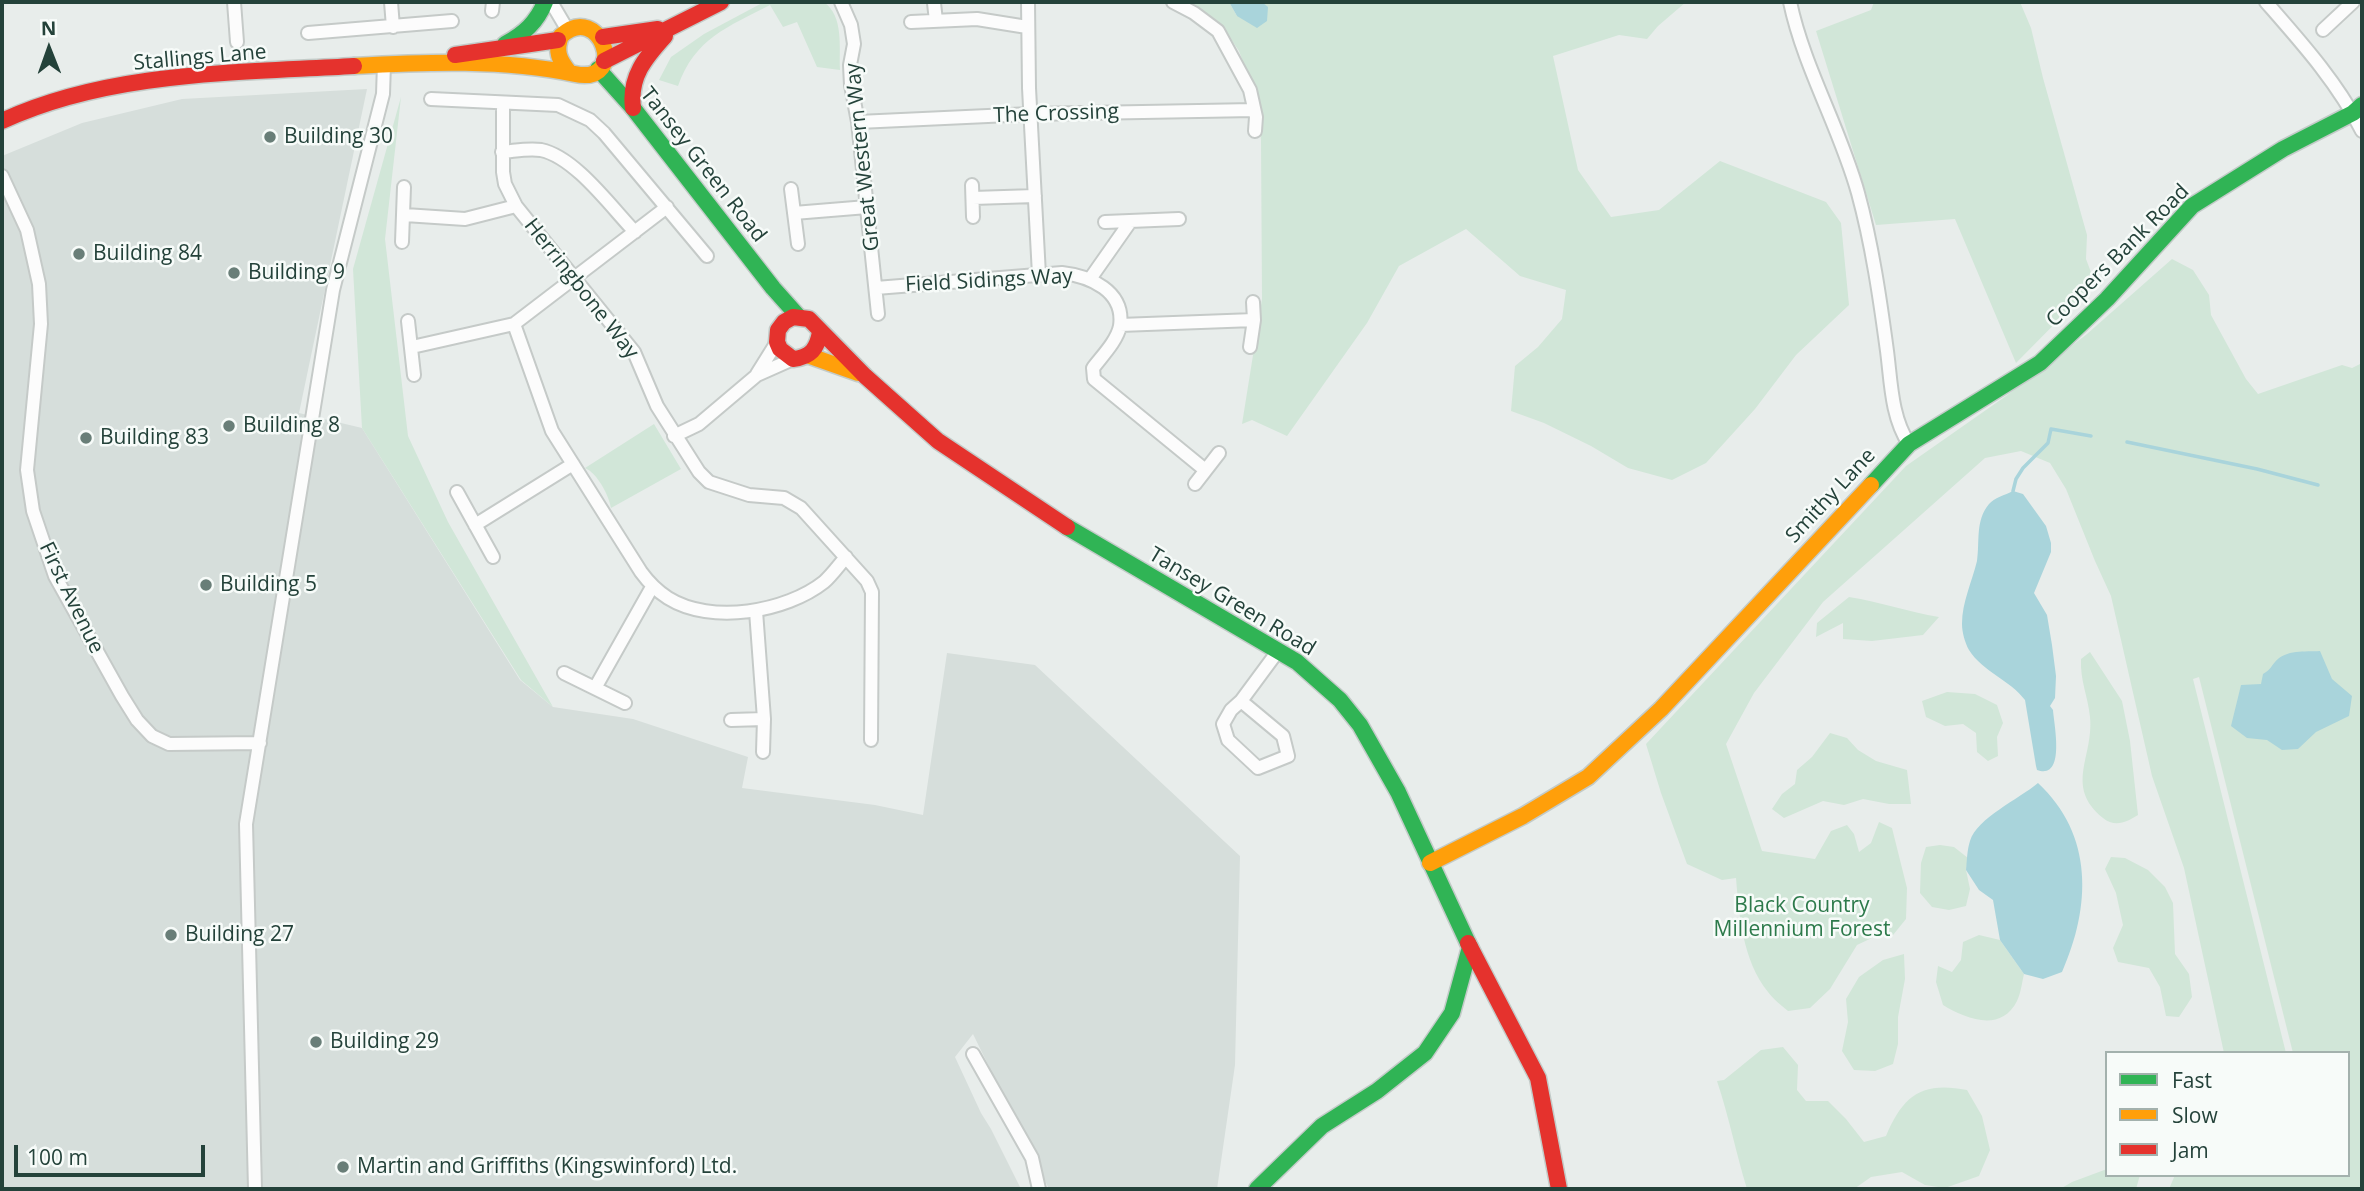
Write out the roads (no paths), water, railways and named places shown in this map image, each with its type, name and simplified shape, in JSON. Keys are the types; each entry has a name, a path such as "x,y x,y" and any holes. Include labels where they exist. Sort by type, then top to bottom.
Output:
{"street":[{"path":"234,2 237,42"},
{"path":"391,2 393,27"},
{"path":"496,49 525,34 542,11 545,2"},
{"path":"551,2 562,34 556,54 569,72"},
{"path":"406,62 529,65 584,75 721,2"},
{"name":"Great Western Way","path":"841,2 851,25 854,44 850,65 853,100 858,122 878,314"},
{"path":"1028,2 1039,275"},
{"path":"1173,2 1194,13 1218,31 1250,90 1255,131"},
{"path":"1790,2 1797,34 1858,193 1882,310 1895,410 1909,444"},
{"path":"2266,2 2358,109 2362,131"},
{"path":"2323,30 2353,2"},
{"path":"934,3 936,21"},
{"path":"911,22 977,19 1027,27"},
{"path":"308,33 452,21"},
{"path":"406,62 496,49 562,34 582,24 598,30 603,37 606,44 601,65"},
{"path":"603,37 675,26"},
{"path":"633,108 630,93 634,76 647,56 675,26"},
{"name":"Stallings Lane","path":"2,121 41,104 152,81 406,62"},
{"path":"255,1189 246,824 333,290 383,94 384,64"},
{"name":"Tansey Green Road","path":"601,65 773,288 798,316 814,322 820,332 840,349 864,376 938,441 1044,513 1297,662 1340,700 1360,725 1398,792 1470,947 1538,1078 1559,1189"},
{"path":"430,99 558,106 590,120 604,133 707,257"},
{"name":"Herringbone Way","path":"503,103 502,152 506,184 516,206 634,352 657,407 699,472 709,482 749,495 784,498 801,508 867,581 872,592 871,740"},
{"name":"Coopers Bank Road","path":"1909,444 2040,363 2107,299 2192,206 2283,149 2358,109"},
{"name":"The Crossing","path":"858,122 1031,114 1254,110"},
{"path":"502,152 542,150 564,159 635,232"},
{"name":"First Avenue","path":"2,176 27,230 39,284 41,324 27,470 33,511 55,576 122,696 137,720 152,736 169,744 260,743"},
{"path":"402,242 404,187"},
{"path":"791,189 798,244"},
{"path":"973,217 972,192 1035,196"},
{"path":"405,215 465,219 516,206"},
{"path":"412,348 514,324 667,207"},
{"path":"794,213 867,208"},
{"path":"1105,222 1179,219"},
{"path":"1090,279 1130,222"},
{"name":"Field Sidings Way","path":"876,288 1062,273 1080,275 1100,285 1116,299 1120,325"},
{"name":"Tansey Green Road","path":"773,288 779,334"},
{"path":"1250,347 1254,320 1253,302"},
{"path":"757,375 788,319 798,316"},
{"path":"408,320 414,374"},
{"path":"1204,469 1094,379 1093,368 1111,344 1120,325 1254,320"},
{"path":"514,324 552,431 652,587 671,600 701,609 725,613 756,611 804,594 825,581 846,557"},
{"path":"674,436 699,424 757,375 793,359 810,356 820,343 820,332"},
{"path":"779,334 780,349 793,359"},
{"name":"Tansey Green Road","path":"810,356 864,376"},
{"name":"Smithy Lane","path":"1430,863 1523,816 1588,777 1661,709 1909,444"},
{"path":"1195,484 1219,453"},
{"path":"475,525 573,464"},
{"path":"457,492 493,557"},
{"path":"594,688 652,587"},
{"path":"756,611 764,719 763,752"},
{"path":"1241,701 1283,736 1288,755 1258,768 1228,740 1223,724 1278,651"},
{"path":"564,673 625,703"},
{"path":"731,720 764,719"},
{"path":"1257,1189 1322,1126 1377,1091 1425,1053 1452,1013 1470,947"},
{"path":"973,1054 1032,1158 1039,1189"}],"water":[{"path":"1229,2 1262,2 1268,7 1267,21 1257,28 1237,16"},
{"path":"2013,491 2023,494 2046,526 2051,543 2051,552 2034,593 2047,615 2056,676 2055,698 2050,706 2053,710 2056,738 2055,759 2052,767 2046,771 2037,770 2025,700 1975,658 1966,644 1962,627 1962,616 1977,561 1982,517 1991,502"},
{"path":"2320,651 2332,679 2352,696 2349,716 2316,732 2298,749 2282,750 2267,740 2247,738 2231,726 2241,685 2261,684 2263,674 2285,655"},
{"path":"2038,783 2056,803 2069,825 2078,849 2082,873 2082,897 2072,947 2062,972 2043,979 2024,974 2000,940 1993,900 1979,890 1966,870 1969,844 1981,824"}],"waterway":[{"path":"2013,491 2023,468 2048,443 2051,429 2091,436"},
{"path":"2127,442 2257,469 2318,485"}],"place":[{"name":"Building 30","path":"270,137"},
{"name":"Building 84","path":"79,254"},
{"name":"Building 9","path":"234,273"},
{"name":"Building 8","path":"229,426"},
{"name":"Building 83","path":"86,438"},
{"name":"Building 5","path":"206,585"},
{"name":"Building 27","path":"171,935"},
{"name":"Building 29","path":"316,1042"},
{"name":"Martin and Griffiths (Kingswinford) Ltd.","path":"343,1167"}],"park label":[{"name":"Black Country Millennium Forest","path":"1802,918"}]}
